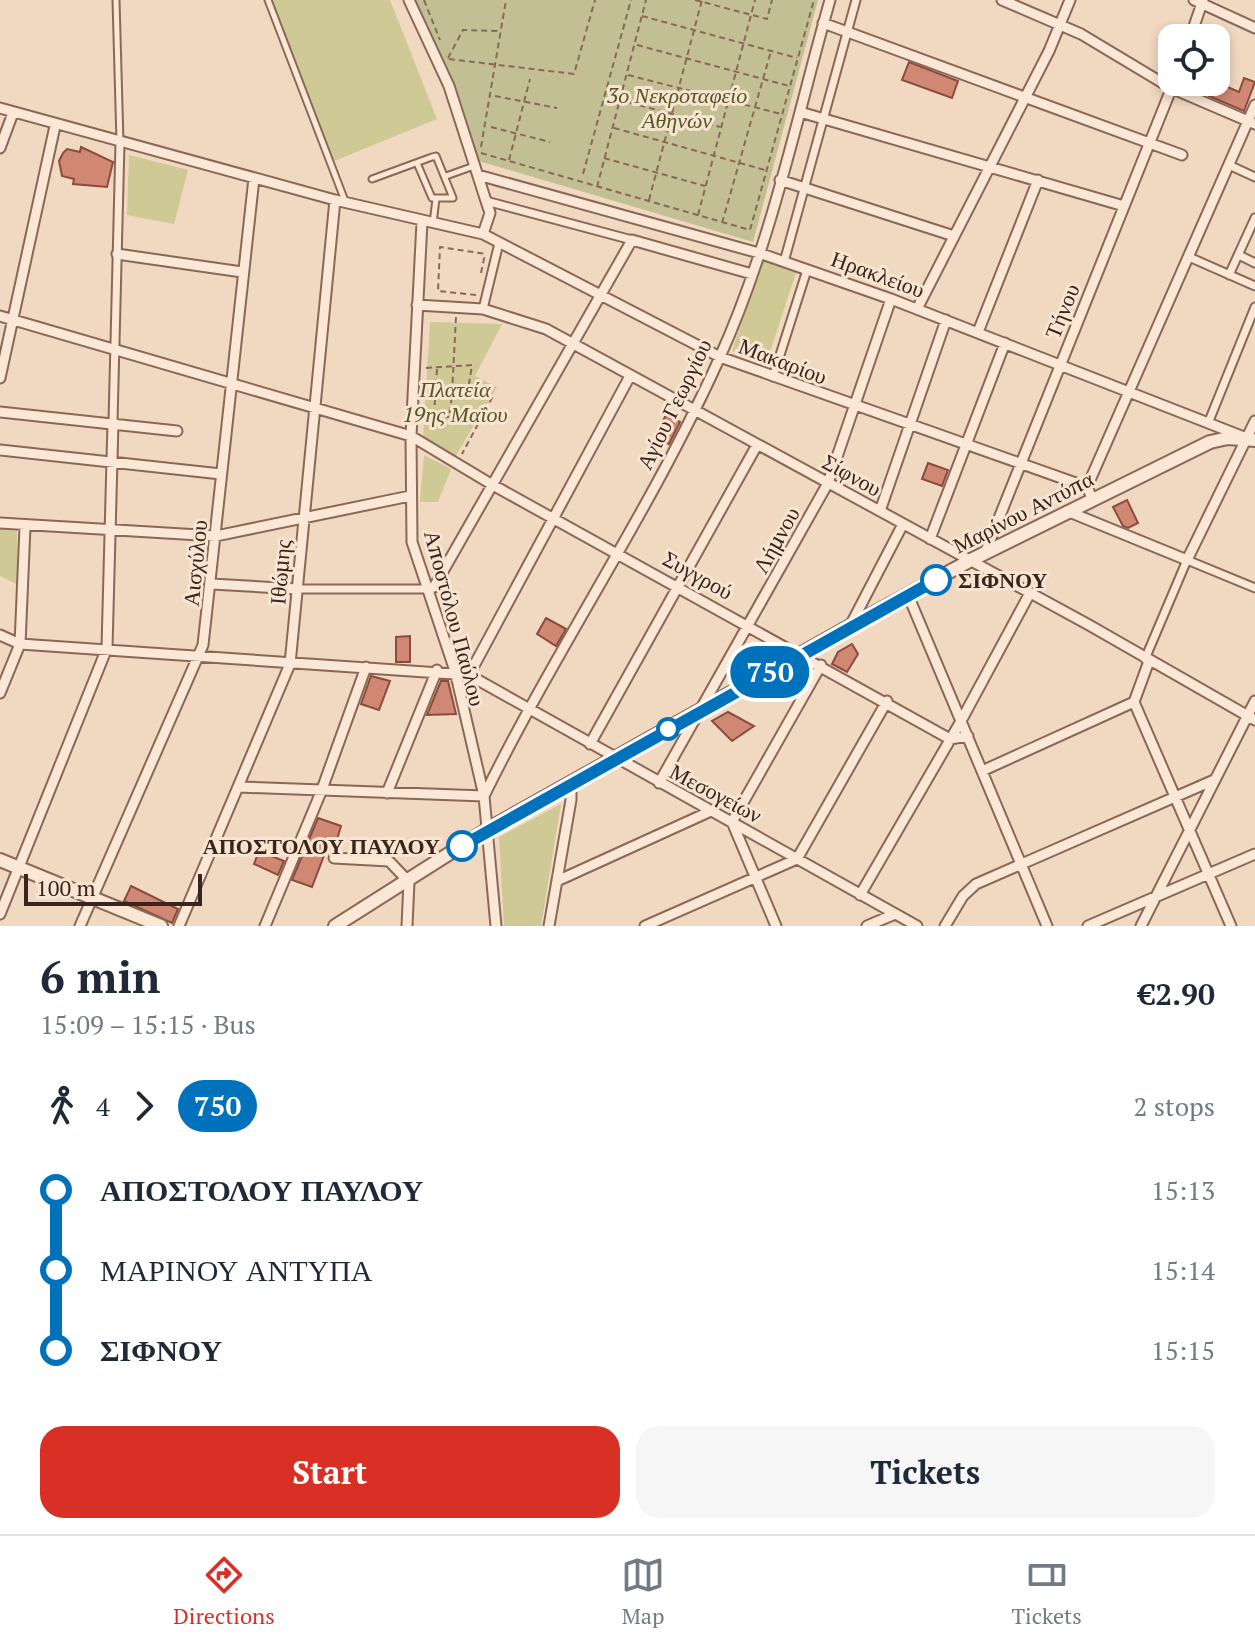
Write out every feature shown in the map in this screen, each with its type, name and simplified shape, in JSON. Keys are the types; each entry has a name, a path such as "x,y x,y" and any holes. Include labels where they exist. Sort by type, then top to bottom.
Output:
{"street":[{"path":"409,0 449,86 490,213 483,234"},
{"name":"Αγίου Γεωργίου","path":"484,796 527,708 618,552 720,357 759,253 830,0"},
{"path":"784,262 826,119 856,0"},
{"path":"1002,0 1061,25 1158,77"},
{"path":"917,309 1061,25 1070,0"},
{"path":"1193,24 1199,1 1255,28"},
{"path":"823,23 1182,155"},
{"name":"Τήνου","path":"985,553 1152,143 1168,96"},
{"path":"1195,96 1252,123"},
{"path":"1089,493 1189,257 1252,123 1255,105"},
{"name":"Μακαρίου","path":"0,108 55,126 335,200 483,234 720,357 1021,465 1089,493"},
{"path":"800,112 1124,206"},
{"path":"0,148 13,113"},
{"path":"0,378 5,318 55,126"},
{"path":"0,914 107,648 120,143"},
{"path":"1231,166 1255,177"},
{"name":"Ηρακλείου","path":"476,170 759,253 891,299 1251,439"},
{"name":"Αισχύλου","path":"80,926 199,656 212,584 229,383 254,178"},
{"path":"780,180 954,236"},
{"path":"978,332 1038,180"},
{"name":"Ιθώμης","path":"179,926 290,664 335,200"},
{"path":"486,201 752,274"},
{"path":"1229,275 1255,218"},
{"name":"Αποστόλου Παύλου","path":"427,223 417,305 411,436 412,542 455,671 484,796 496,926"},
{"path":"212,584 297,589 434,587 632,240"},
{"path":"483,309 499,243"},
{"path":"117,254 242,272"},
{"path":"1239,255 1255,263"},
{"path":"1189,257 1255,286"},
{"path":"773,377 807,270"},
{"name":"Λήμνου","path":"659,783 703,710 828,483 891,299"},
{"name":"Σίφνου","path":"417,305 483,309 523,320 572,344 971,560 1251,718"},
{"path":"1209,421 1255,307"},
{"name":"Συγγρού","path":"5,318 411,436 491,484 887,701 950,739"},
{"path":"880,511 946,320"},
{"path":"930,539 1005,343"},
{"path":"469,675 630,376"},
{"path":"0,412 177,431"},
{"path":"1231,926 1134,702 1147,660 1187,560 1251,439 1255,421"},
{"name":"Μαρίνου Αντύπα","path":"335,926 409,882 488,829 850,626 1067,511 1089,493 1210,442 1251,439"},
{"path":"590,744 757,445"},
{"path":"0,450 221,474"},
{"path":"0,523 25,527 216,536 410,496"},
{"path":"1067,511 1255,588"},
{"path":"850,626 903,524"},
{"path":"0,693 20,644 25,527"},
{"path":"860,895 961,721 1030,593"},
{"path":"908,595 1047,926"},
{"path":"0,635 20,644"},
{"name":"Μεσογείων","path":"20,644 107,648 290,664 455,671 469,675 614,759 917,926"},
{"path":"776,926 732,822 821,665"},
{"path":"265,926 321,792 366,667"},
{"path":"387,793 437,670"},
{"path":"645,926 797,859 887,701"},
{"path":"1141,926 1214,780 1251,718 1255,701"},
{"path":"982,771 1134,702"},
{"path":"950,739 968,736"},
{"path":"945,926 969,890 1020,862 1214,780"},
{"path":"549,926 571,800 571,783"},
{"path":"239,787 484,796"},
{"path":"557,881 711,811"},
{"path":"1088,926 1255,854"},
{"path":"334,858 389,861 409,882 407,926"},
{"path":"0,860 161,926"},
{"path":"867,926 895,914"}],"lane":[{"path":"116,0 120,143"},
{"path":"268,0 345,202"},
{"path":"372,179 417,163 440,158 453,198 436,199 430,194 417,163"},
{"path":"446,176 476,170"},
{"path":"427,223 436,199"}],"path":[{"path":"424,0 448,59"},
{"path":"506,0 480,153 750,230 814,0"},
{"path":"448,59 574,74 595,0"},
{"path":"583,174 631,0"},
{"path":"597,187 646,0"},
{"path":"695,0 767,19 772,0"},
{"path":"698,216 755,0"},
{"path":"649,202 701,1"},
{"path":"642,16 798,58"},
{"path":"448,59 463,30 500,31"},
{"path":"634,44 790,87"},
{"path":"722,223 771,51"},
{"path":"626,74 782,114"},
{"path":"509,161 530,79"},
{"path":"495,96 557,108"},
{"path":"620,100 721,128"},
{"path":"491,127 550,142"},
{"path":"612,127 766,170"},
{"path":"604,158 706,186"},
{"path":"476,295 438,291 440,247 495,256"},
{"path":"479,281 485,254"},
{"path":"449,417 456,308"},
{"path":"414,369 472,365 468,394 452,394"},
{"path":"434,416 437,368"},
{"path":"458,464 493,396 469,385"},
{"path":"412,414 479,421"}],"green space":[{"path":"266,0 390,0 437,119 334,161"},
{"name":"3ο Νεκροταφείο Αθηνών","path":"415,0 818,0 753,242 479,161 450,74"},
{"path":"129,155 188,170 174,224 127,215"},
{"path":"762,260 796,273 766,364 732,351"},
{"name":"Πλατεία 19ης Μαΐου","path":"430,322 502,324 475,376 497,387 455,457 423,439"},
{"path":"424,455 451,469 438,502 420,502"},
{"path":"0,529 17,531 17,584 0,576"},
{"path":"561,804 541,926 504,926 499,837"}],"building":[{"path":"909,62 958,81 952,98 902,80"},
{"path":"1244,78 1255,82 1244,111 1209,96 1230,96 1230,88 1239,92"},
{"path":"81,147 113,162 107,187 73,184 74,179 62,176 59,161 63,153 67,149 80,152"},
{"path":"666,415 680,422 669,444 655,436"},
{"path":"928,463 948,470 942,486 922,479"},
{"path":"1127,500 1138,523 1128,528 1123,526 1113,507"},
{"path":"546,618 566,629 556,646 537,634"},
{"path":"410,636 410,662 396,662 396,637"},
{"path":"852,644 858,654 847,672 832,664 838,652"},
{"path":"371,676 390,681 379,710 361,704"},
{"path":"441,681 448,681 456,714 427,715"},
{"path":"728,712 754,726 732,741 712,721"},
{"path":"318,818 341,826 336,843 330,840 312,887 292,880"},
{"path":"259,851 284,861 278,875 254,864"},
{"path":"131,886 178,909 172,923 124,901"}],"bus line":[{"name":"750","path":"462,846 936,580"}],"place":[{"name":"ΣΙΦΝΟΥ","path":"936,580"},
{"name":"ΑΠΟΣΤΟΛΟΥ ΠΑΥΛΟΥ","path":"462,846"}]}
